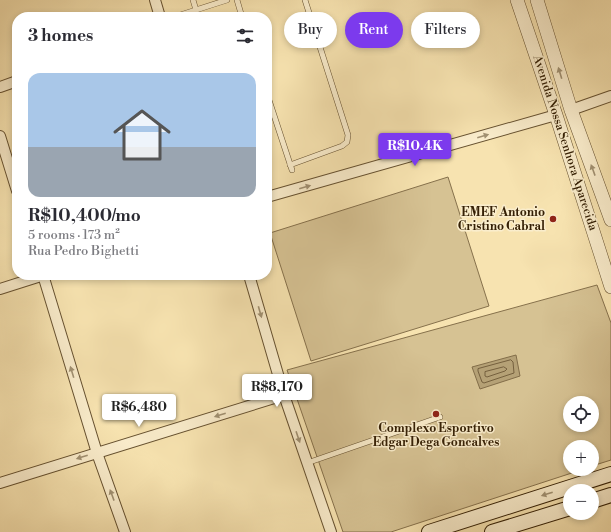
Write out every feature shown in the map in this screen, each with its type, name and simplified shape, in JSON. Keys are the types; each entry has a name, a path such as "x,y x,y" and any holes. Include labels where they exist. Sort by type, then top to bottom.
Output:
{"main road":[{"path":"429,532 611,474"},
{"path":"599,499 611,495"},
{"path":"492,532 517,528 563,511"}],"street":[{"path":"155,0 159,12"},
{"name":"Avenida Nossa Senhora Aparecida","path":"517,0 556,115 611,287"},
{"name":"Avenida Nossa Senhora Aparecida","path":"537,0 571,110 611,220"},
{"path":"0,87 12,83"},
{"path":"571,110 611,96"},
{"path":"272,196 556,115"},
{"path":"0,136 12,175"},
{"path":"0,289 28,280"},
{"path":"45,280 97,453 125,532"},
{"path":"250,280 284,395 331,532"},
{"path":"0,483 284,395"}],"lane":[{"path":"193,0 196,10"},
{"path":"190,12 227,0"},
{"path":"237,0 241,12"},
{"path":"290,164 342,146 346,142 348,135 305,0"},
{"path":"272,109 292,170"},
{"path":"307,463 440,417"}],"shaded area":[{"path":"448,177 489,306 311,361 272,239 272,232"},
{"name":"Complexo Esportivo Edgar Dega Goncalves","path":"597,285 611,323 611,460 599,464 599,440 563,440 563,476 391,532 343,532 287,370"}],"water":[{"path":"516,355 520,376 480,389 472,367"}],"place":[{"name":"EMEF Antonio Cristino Cabral","path":"553,219"},
{"name":"Complexo Esportivo Edgar Dega Goncalves","path":"436,414"}]}
